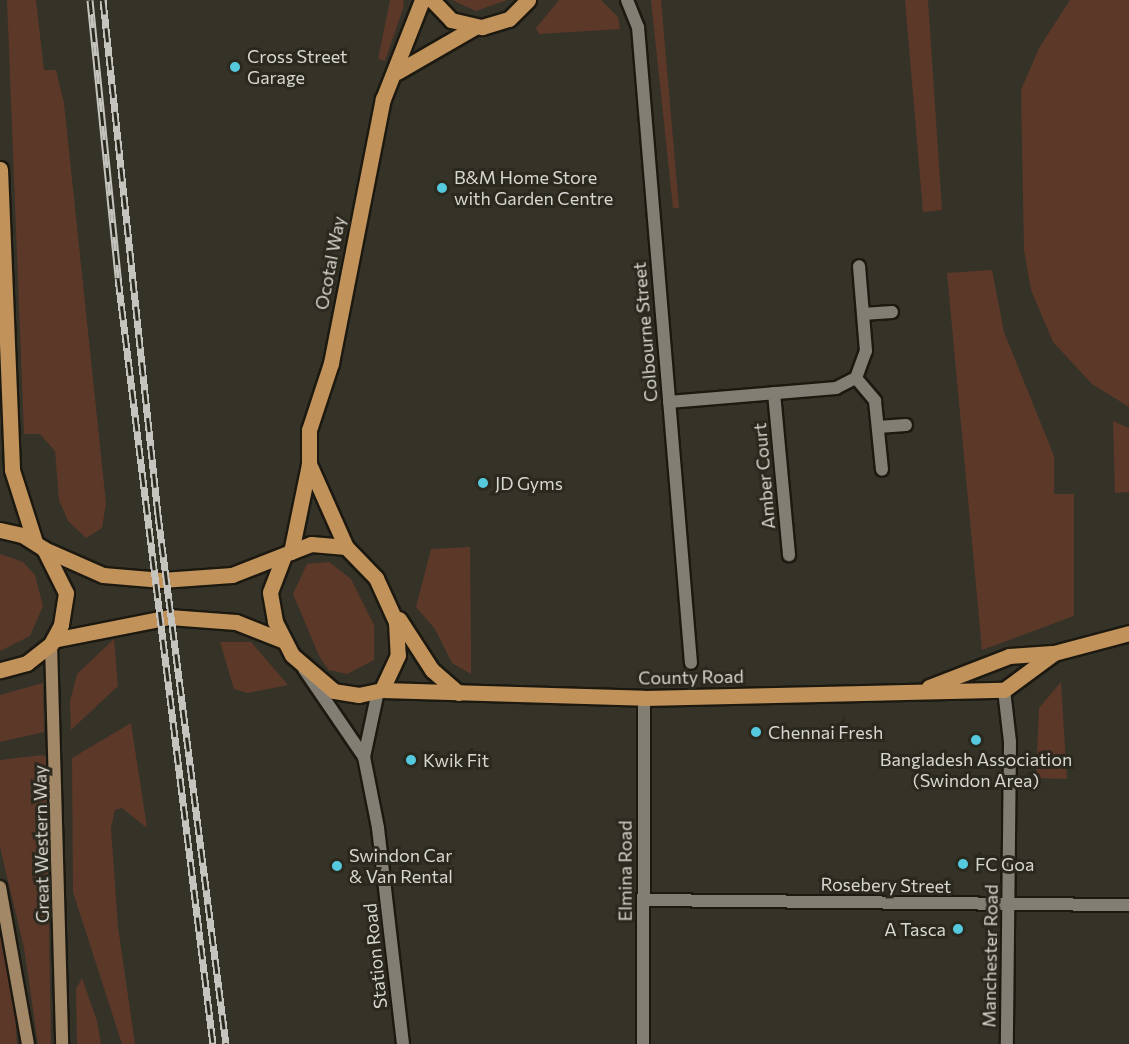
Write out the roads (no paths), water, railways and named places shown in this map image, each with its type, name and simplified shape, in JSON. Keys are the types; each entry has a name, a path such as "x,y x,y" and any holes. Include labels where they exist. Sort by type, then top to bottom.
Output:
{"main road":[{"name":"Ocotal Way","path":"288,554 309,464 309,430 331,363 383,99 397,72 422,0"},
{"path":"432,0 451,20 475,27"},
{"path":"397,72 475,27 502,23 528,0"},
{"path":"0,169 12,470 40,546 66,593 52,642"},
{"name":"Ocotal Way","path":"309,464 346,547"},
{"path":"0,530 104,574 162,580 232,575 311,544 346,547 376,578 392,609 432,670 458,693"},
{"path":"288,554 270,592 284,641 303,669 340,693 380,691 398,655 392,609"},
{"path":"0,670 27,663 52,642 169,617 236,622 284,641"},
{"name":"County Road","path":"924,690 1009,656 1054,653 1129,633"},
{"name":"Great Western Way","path":"52,642 62,1044"},
{"name":"County Road","path":"380,691 644,698 1004,690 1054,653"},
{"name":"Great Western Way","path":"0,887 28,1044"}],"street":[{"name":"Colbourne Street","path":"627,0 638,27 691,663"},
{"path":"669,402 836,388 856,378 865,362 859,266"},
{"path":"863,314 892,312"},
{"path":"856,378 872,394 882,470"},
{"name":"Amber Court","path":"774,393 789,555"},
{"path":"878,427 906,425"},
{"name":"Station Road","path":"303,669 364,757"},
{"name":"Manchester Road","path":"1004,690 1010,742 1007,1044"},
{"name":"Station Road","path":"380,691 364,757 380,845 403,1044"},
{"name":"Elmina Road","path":"643,1044 644,698"},
{"name":"Rosebery Street","path":"643,900 1129,905"}],"railway":[{"path":"90,0 118,278 213,1044"},
{"path":"103,0 158,515 226,1044"}],"place":[{"name":"Cross Street Garage","path":"235,67"},
{"name":"B&M Home Store with Garden Centre","path":"442,188"},
{"name":"JD Gyms","path":"483,483"},
{"name":"Chennai Fresh","path":"756,732"},
{"name":"Bangladesh Association (Swindon Area)","path":"976,740"},
{"name":"Kwik Fit","path":"411,760"},
{"name":"FC Goa","path":"963,864"},
{"name":"Swindon Car & Van Rental","path":"337,866"},
{"name":"A Tasca","path":"958,929"}]}
